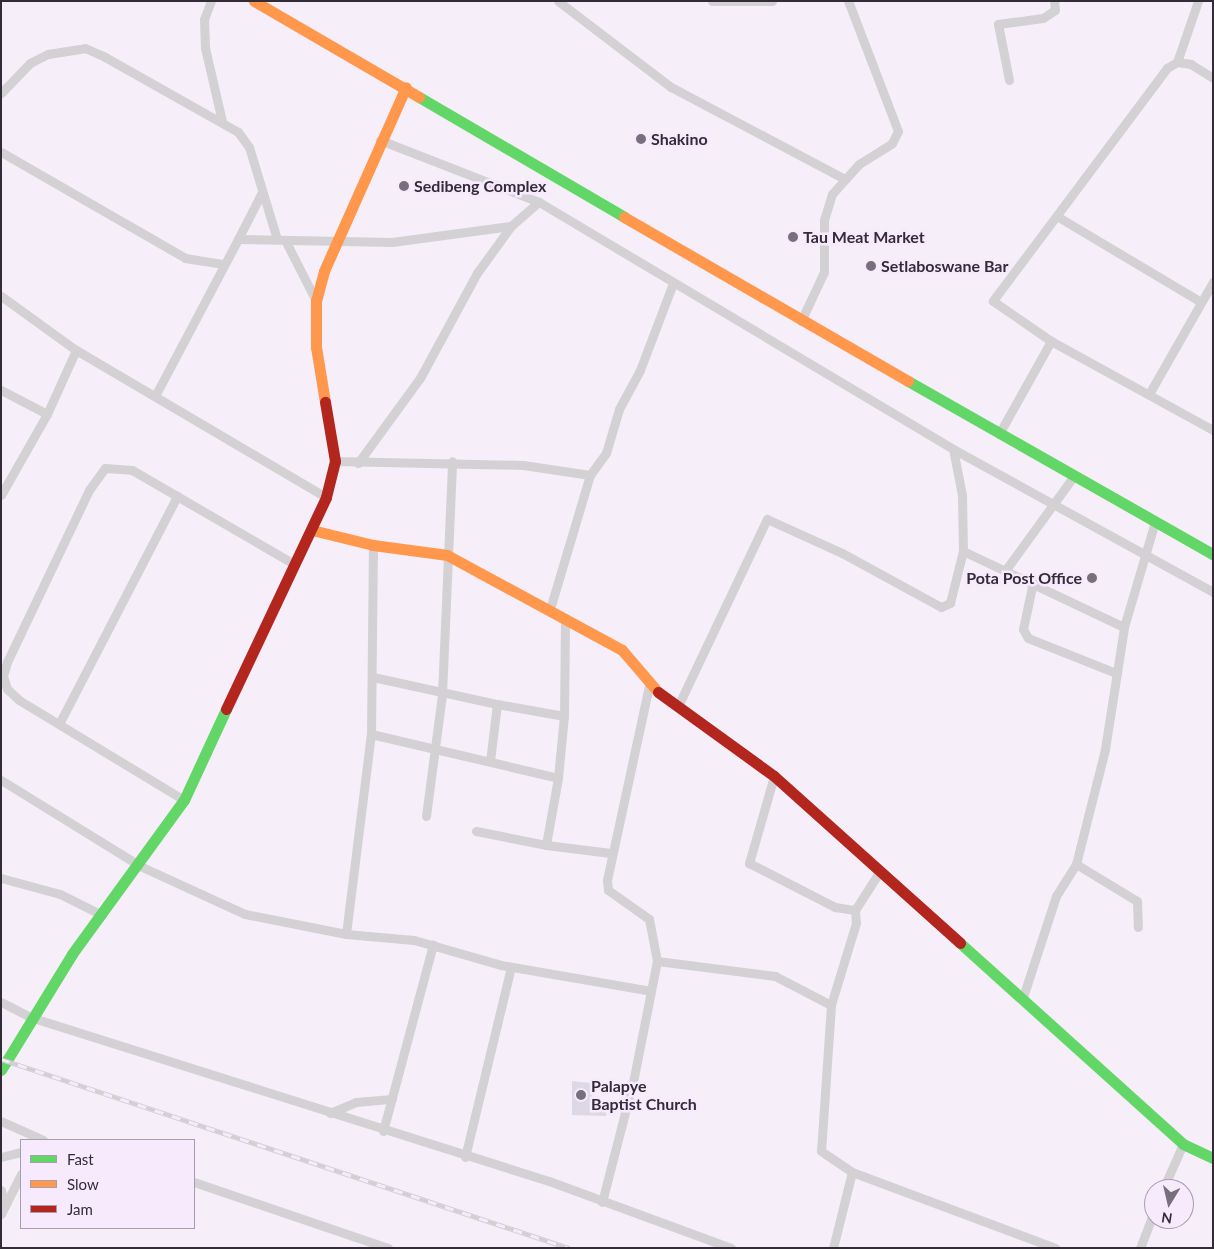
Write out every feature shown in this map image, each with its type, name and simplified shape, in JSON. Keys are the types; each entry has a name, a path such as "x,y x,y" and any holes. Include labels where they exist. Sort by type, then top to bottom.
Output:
{"street":[{"path":"210,1 204,19 205,48 222,121"},
{"path":"254,1 406,87 801,321 1154,525 1213,554"},
{"path":"558,1 671,87 843,178"},
{"path":"712,1 772,1"},
{"path":"801,321 824,272 826,209 843,178 892,143 898,131 848,1"},
{"path":"1009,80 998,24 1043,18 1054,10 1054,1"},
{"path":"1198,1 1177,62 1151,86 1060,218 997,291 993,302 1051,341 1213,430"},
{"path":"1,93 30,63 64,49 85,48 222,121 249,148 261,194 281,240 316,301"},
{"path":"1177,62 1191,64 1213,78"},
{"path":"1,1070 30,1017 102,915 140,866 184,800 326,497 335,461 316,347 316,301 338,240 380,140 406,87"},
{"path":"380,140 539,202 953,449 1146,552 1213,592"},
{"path":"1,152 185,258 221,264"},
{"path":"155,396 221,264 238,239 261,194"},
{"path":"358,462 420,378 476,273 511,226 539,202"},
{"path":"1060,218 1201,302"},
{"path":"238,239 392,242 511,226"},
{"path":"1149,394 1213,282"},
{"path":"550,609 590,475 606,454 619,409 640,370 673,283"},
{"path":"1,296 76,350 326,497"},
{"path":"999,434 1051,341"},
{"path":"1,495 47,414 76,350"},
{"path":"1,390 47,414"},
{"path":"679,704 767,520 794,529 942,607 950,603 963,551 962,495 953,449"},
{"path":"335,461 452,461 523,465 590,475"},
{"path":"426,816 436,753 442,694 452,461"},
{"path":"184,800 20,700 6,689 3,676 89,490 105,468 120,467 177,496 294,564"},
{"path":"1007,568 1073,477"},
{"path":"59,724 177,496"},
{"path":"1023,997 1056,896 1076,864 1105,749 1124,627 1154,525"},
{"path":"312,530 372,545 447,555 550,609 622,650 649,685 679,704 774,776 1023,997 1183,1144 1213,1158"},
{"path":"346,934 372,734 372,545"},
{"path":"963,551 1007,568 1124,627"},
{"path":"1033,582 1023,628 1028,638 1116,673"},
{"path":"546,845 558,778 564,716 565,618"},
{"path":"373,677 442,694 564,716"},
{"path":"602,1202 657,962 654,929 643,911 608,890 611,853 649,685"},
{"path":"490,761 497,704"},
{"path":"372,734 436,753 490,761 558,778"},
{"path":"774,776 748,863 835,907 855,910"},
{"path":"1,780 140,866 245,914 346,934 433,945 511,967 651,991"},
{"path":"476,831 546,845 611,853"},
{"path":"1076,864 1137,901 1138,926"},
{"path":"880,871 855,910 856,923 831,1005 821,1152 852,1172 1055,1248"},
{"path":"1,878 60,894 102,915"},
{"path":"383,1131 433,945"},
{"path":"657,962 775,976 831,1005"},
{"path":"465,1157 511,967"},
{"path":"1,1002 30,1017 602,1202 731,1248"},
{"path":"330,1113 356,1102 392,1099"},
{"path":"1,1121 41,1139"},
{"path":"1167,1179 1183,1144"},
{"path":"1,1157 20,1152"},
{"path":"833,1248 852,1172"},
{"path":"3,1210 20,1176"},
{"path":"195,1182 388,1248"},
{"path":"1,1190 3,1210"},
{"path":"1140,1248 1147,1229"}],"building":[{"name":"Palapye Baptist Church","path":"572,1081 590,1083 592,1099 608,1101 606,1116 572,1115"}],"railway":[{"path":"1,1059 569,1248"}],"traffic: fast":[{"path":"419,97 624,217"},
{"path":"908,381 1213,554"},
{"path":"1,1070 72,954 184,800 226,709"},
{"path":"960,943 1183,1144 1213,1158"}],"traffic: slow":[{"path":"254,1 419,97"},
{"path":"325,402 316,347 316,301 324,271 406,87"},
{"path":"624,217 908,381"},
{"path":"312,530 373,545 447,555 622,650 658,692"}],"traffic: jam":[{"path":"226,709 326,497 335,461 325,402"},
{"path":"658,692 774,776 960,943"}],"place":[{"name":"Shakino","path":"641,139"},
{"name":"Sedibeng Complex","path":"404,186"},
{"name":"Tau Meat Market","path":"793,237"},
{"name":"Setlaboswane Bar","path":"871,266"},
{"name":"Pota Post Office","path":"1092,578"},
{"name":"Palapye Baptist Church","path":"581,1095"}]}
